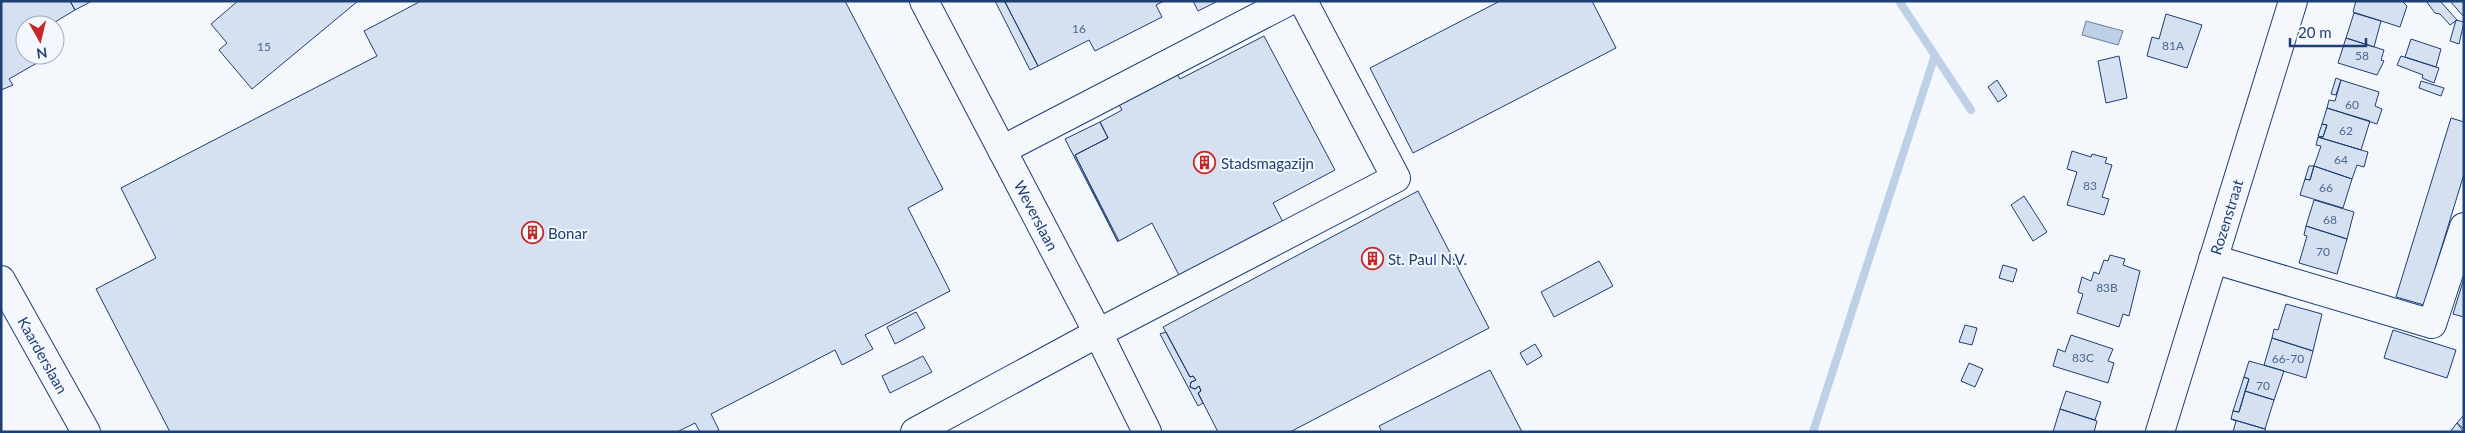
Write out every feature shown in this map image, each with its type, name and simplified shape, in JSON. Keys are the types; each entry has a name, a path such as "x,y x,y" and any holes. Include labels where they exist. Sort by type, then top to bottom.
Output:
{"street":[{"name":"Weverslaan","path":"924,1 1098,333 1147,432"},
{"path":"1002,150 1289,1"},
{"path":"915,432 1098,333 1396,178 1303,1"},
{"name":"Rozenstraat","path":"2160,432 2293,1"},
{"path":"2213,259 2432,324 2464,227"},
{"name":"Kaarderslaan","path":"1,280 86,432"}],"water":[{"path":"2086,21 2123,31 2118,45 2082,35"}],"building":[{"path":"1,1 70,1 75,10 65,16 15,15 15,65 34,65 9,79 13,85 1,90"},
{"path":"70,1 92,1 75,10"},
{"path":"238,1 358,1 252,89 219,50 227,43 211,24"},
{"name":"Bonar","path":"421,1 845,1 943,189 908,208 950,291 865,335 873,349 852,360 842,365 835,350 711,414 719,430 716,432 700,432 695,423 677,432 170,432 96,289 156,258 121,188 377,56 364,31"},
{"path":"995,1 1008,1 1005,2 1038,66 1030,70"},
{"path":"1164,1 1156,5 1162,17 1095,51 1089,40 1038,66 1005,2"},
{"path":"1193,1 1218,1 1198,11"},
{"path":"1500,1 1592,1 1616,48 1413,153 1370,68"},
{"path":"2356,1 2402,1 2407,6 2400,27 2353,12"},
{"path":"2426,1 2440,1 2457,20 2450,25 2440,14 2435,13"},
{"path":"2450,1 2464,1 2464,17"},
{"path":"2354,13 2381,21 2374,47 2346,38"},
{"path":"2166,14 2202,25 2187,68 2147,56 2152,37 2159,39"},
{"path":"2456,20 2464,22 2459,44 2450,41"},
{"name":"Stadsmagazijn","path":"1264,36 1335,170 1273,203 1284,224 1180,277 1152,223 1119,241 1075,155 1108,138 1100,122 1122,110 1117,101 1175,71 1180,79"},
{"path":"2346,38 2384,50 2381,60 2384,61 2377,75 2338,63"},
{"path":"2411,39 2441,49 2436,67 2405,57"},
{"path":"2119,56 2127,98 2106,103 2098,61"},
{"path":"2401,56 2439,68 2434,83 2422,78 2423,75 2397,65"},
{"path":"2336,78 2341,80 2336,95 2331,94"},
{"path":"1997,80 2007,96 1998,102 1988,87"},
{"path":"2341,80 2379,92 2375,106 2382,109 2377,124 2327,108 2329,100 2335,101"},
{"path":"2421,81 2444,88 2441,96 2419,88"},
{"path":"2327,108 2370,121 2361,150 2318,137 2323,137 2327,125 2322,124"},
{"path":"2451,118 2464,122 2464,174 2424,305 2396,297"},
{"path":"1100,122 1108,138 1075,155 1118,242 1065,139"},
{"path":"2322,124 2327,125 2323,137 2318,136"},
{"path":"2318,137 2368,152 2364,167 2357,165 2352,179 2314,166 2321,146 2316,145"},
{"path":"2072,151 2091,157 2092,154 2107,158 2105,163 2112,165 2102,197 2109,199 2104,215 2067,205 2077,172 2067,169"},
{"path":"2309,166 2314,166 2310,180 2305,179"},
{"path":"2314,166 2352,179 2343,208 2300,195 2305,179 2310,180"},
{"name":"St. Paul N.V.","path":"1418,191 1489,328 1290,432 1218,432 1198,393 1201,391 1199,386 1195,389 1190,387 1191,382 1196,380 1193,376 1190,377 1163,327"},
{"path":"2024,196 2047,232 2033,241 2011,205"},
{"path":"2314,200 2354,212 2347,239 2306,226"},
{"path":"2306,226 2347,239 2337,274 2299,263 2307,236 2304,235"},
{"path":"2110,255 2125,259 2123,265 2140,271 2129,316 2123,314 2119,327 2077,313 2083,294 2078,292 2082,277 2091,281 2094,272 2099,274 2104,260 2108,261"},
{"path":"1599,261 1613,286 1554,317 1541,292"},
{"path":"2003,265 2017,269 2013,282 1999,278"},
{"path":"2464,278 2464,317 2453,314"},
{"path":"2286,304 2322,314 2313,351 2272,338 2274,329 2278,330"},
{"path":"916,312 925,328 895,344 887,327"},
{"path":"1965,325 1977,328 1972,345 1959,342"},
{"path":"2393,330 2456,350 2447,378 2384,358"},
{"path":"1166,332 1190,377 1193,376 1196,380 1191,382 1190,387 1195,389 1199,386 1201,391 1198,393 1203,403 1198,406 1160,334"},
{"path":"2071,335 2113,349 2108,361 2114,363 2108,383 2053,366 2058,349 2065,352"},
{"path":"2272,338 2313,351 2306,378 2264,365"},
{"path":"1535,344 1542,356 1527,365 1520,353"},
{"path":"923,356 932,372 890,393 882,376"},
{"path":"2249,361 2284,371 2274,400 2245,391 2249,379 2244,377"},
{"path":"1969,363 1983,369 1975,387 1961,381"},
{"path":"1490,370 1522,432 1382,432 1379,426"},
{"path":"2244,377 2249,379 2239,412 2233,411"},
{"path":"2066,391 2101,402 2095,420 2060,409"},
{"path":"2245,391 2274,400 2265,429 2231,419 2233,411 2239,412"},
{"path":"2060,409 2097,421 2094,432 2053,432"},
{"path":"2464,415 2464,429 2457,423"},
{"path":"2231,419 2265,429 2266,432 2233,432 2236,421"},
{"path":"2457,423 2464,432 2450,432"}],"waterway":[{"path":"1899,1 1971,110"},
{"path":"1813,432 1935,55"}],"place":[{"name":"Stadsmagazijn","path":"1205,163"},
{"name":"Bonar","path":"532,233"},
{"name":"St. Paul N.V.","path":"1372,259"}]}
